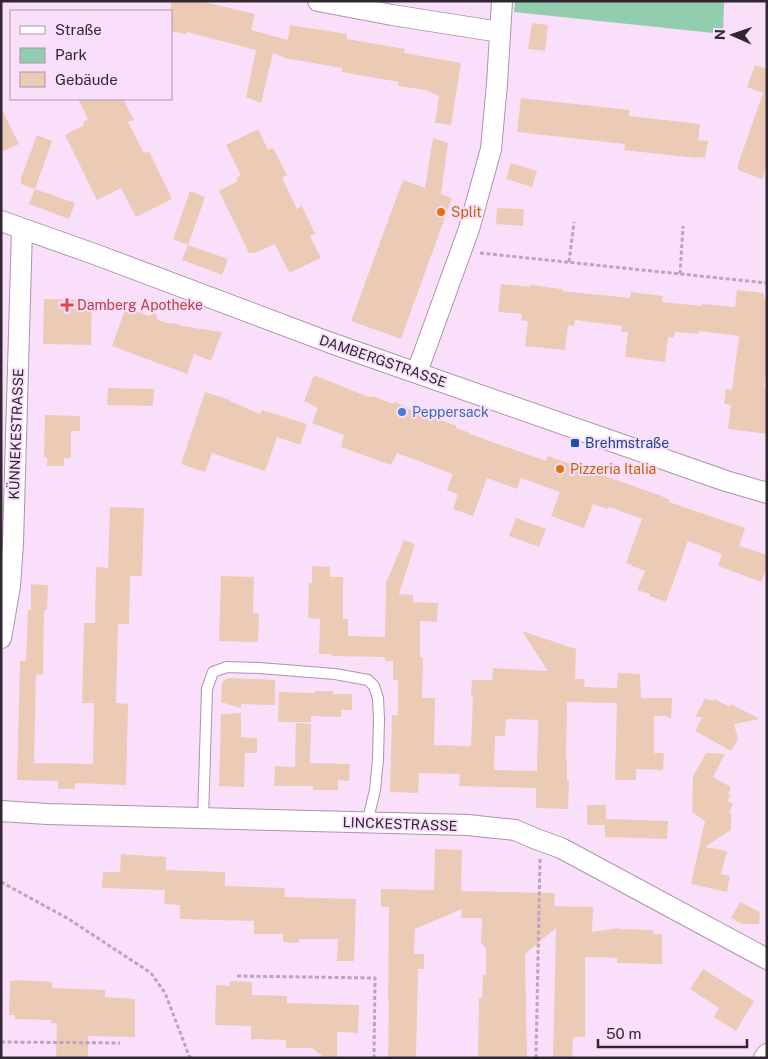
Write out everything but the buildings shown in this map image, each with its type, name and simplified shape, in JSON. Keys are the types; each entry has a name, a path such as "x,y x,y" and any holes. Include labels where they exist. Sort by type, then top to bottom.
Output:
{"street":[{"path":"318,1 500,32"},
{"path":"417,372 462,251 491,149 498,84 502,1"},
{"name":"DAMBERGSTRASSE","path":"1,221 331,343 767,494"},
{"name":"KÜNNEKESTRASSE","path":"1,638 10,586 12,560 9,364 22,229"},
{"name":"LINCKESTRASSE","path":"1,811 47,814 468,826 515,830 561,848 767,960"},
{"path":"764,1058 767,1054"}],"lane":[{"path":"204,818 207,689 213,672 227,667 335,674 368,680 374,686 378,698 378,759 375,790 367,823"}],"path":[{"path":"569,262 574,222"},
{"path":"680,274 683,226"},
{"path":"462,251 767,283"},
{"path":"536,1058 539,868 542,842"},
{"path":"1,882 67,918 151,973 165,993 190,1058"},
{"path":"237,976 375,978 374,1057"},
{"path":"1,1042 120,1043"}],"green space":[{"path":"515,1 724,1 723,34 514,12"}],"place":[{"name":"Split","path":"441,212"},
{"name":"Damberg Apotheke","path":"67,305"},
{"name":"Peppersack","path":"402,412"},
{"name":"Brehmstraße","path":"575,443"},
{"name":"Pizzeria Italia","path":"560,469"}]}
